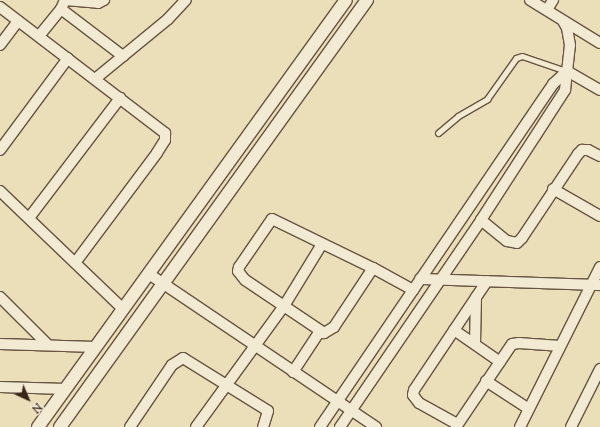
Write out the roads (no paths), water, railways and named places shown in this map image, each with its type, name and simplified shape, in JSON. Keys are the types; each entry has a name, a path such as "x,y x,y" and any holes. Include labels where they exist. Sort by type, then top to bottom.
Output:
{"street":[{"path":"63,3 98,3 104,0"},
{"path":"95,79 168,19 186,0"},
{"path":"38,427 346,0"},
{"path":"60,427 367,0"},
{"path":"530,0 600,43"},
{"path":"547,10 553,0"},
{"path":"39,36 63,3"},
{"path":"63,3 123,56"},
{"path":"0,7 165,133 165,140 157,153 75,263"},
{"path":"0,44 18,20"},
{"path":"340,427 441,280 565,90 570,45 567,28 563,21"},
{"path":"0,150 68,58"},
{"path":"567,71 600,90"},
{"path":"320,427 553,84 567,71"},
{"path":"29,218 120,98"},
{"path":"481,220 507,241 517,243 522,238 553,189 582,150 588,150 600,156"},
{"path":"553,189 600,216"},
{"path":"0,191 123,309"},
{"path":"374,268 334,327 327,332 320,331 245,280 238,271 239,267 272,219 278,220 322,244 374,268 413,290"},
{"path":"196,427 284,306 322,244"},
{"path":"520,427 560,346 595,285 600,266"},
{"path":"149,274 376,427"},
{"path":"420,279 595,285"},
{"path":"487,282 414,390 413,395 419,403 457,426 512,344 519,343 560,346"},
{"path":"475,344 476,297"},
{"path":"1,299 48,345"},
{"path":"454,330 500,362"},
{"path":"293,372 320,331"},
{"path":"0,344 96,347"},
{"path":"130,427 172,365 182,358 268,411 262,427"},
{"path":"571,427 600,369"},
{"path":"486,381 529,409"},
{"path":"0,387 66,389"}],"lane":[{"path":"438,133 458,116 487,99 516,58 522,56 567,71"}]}
